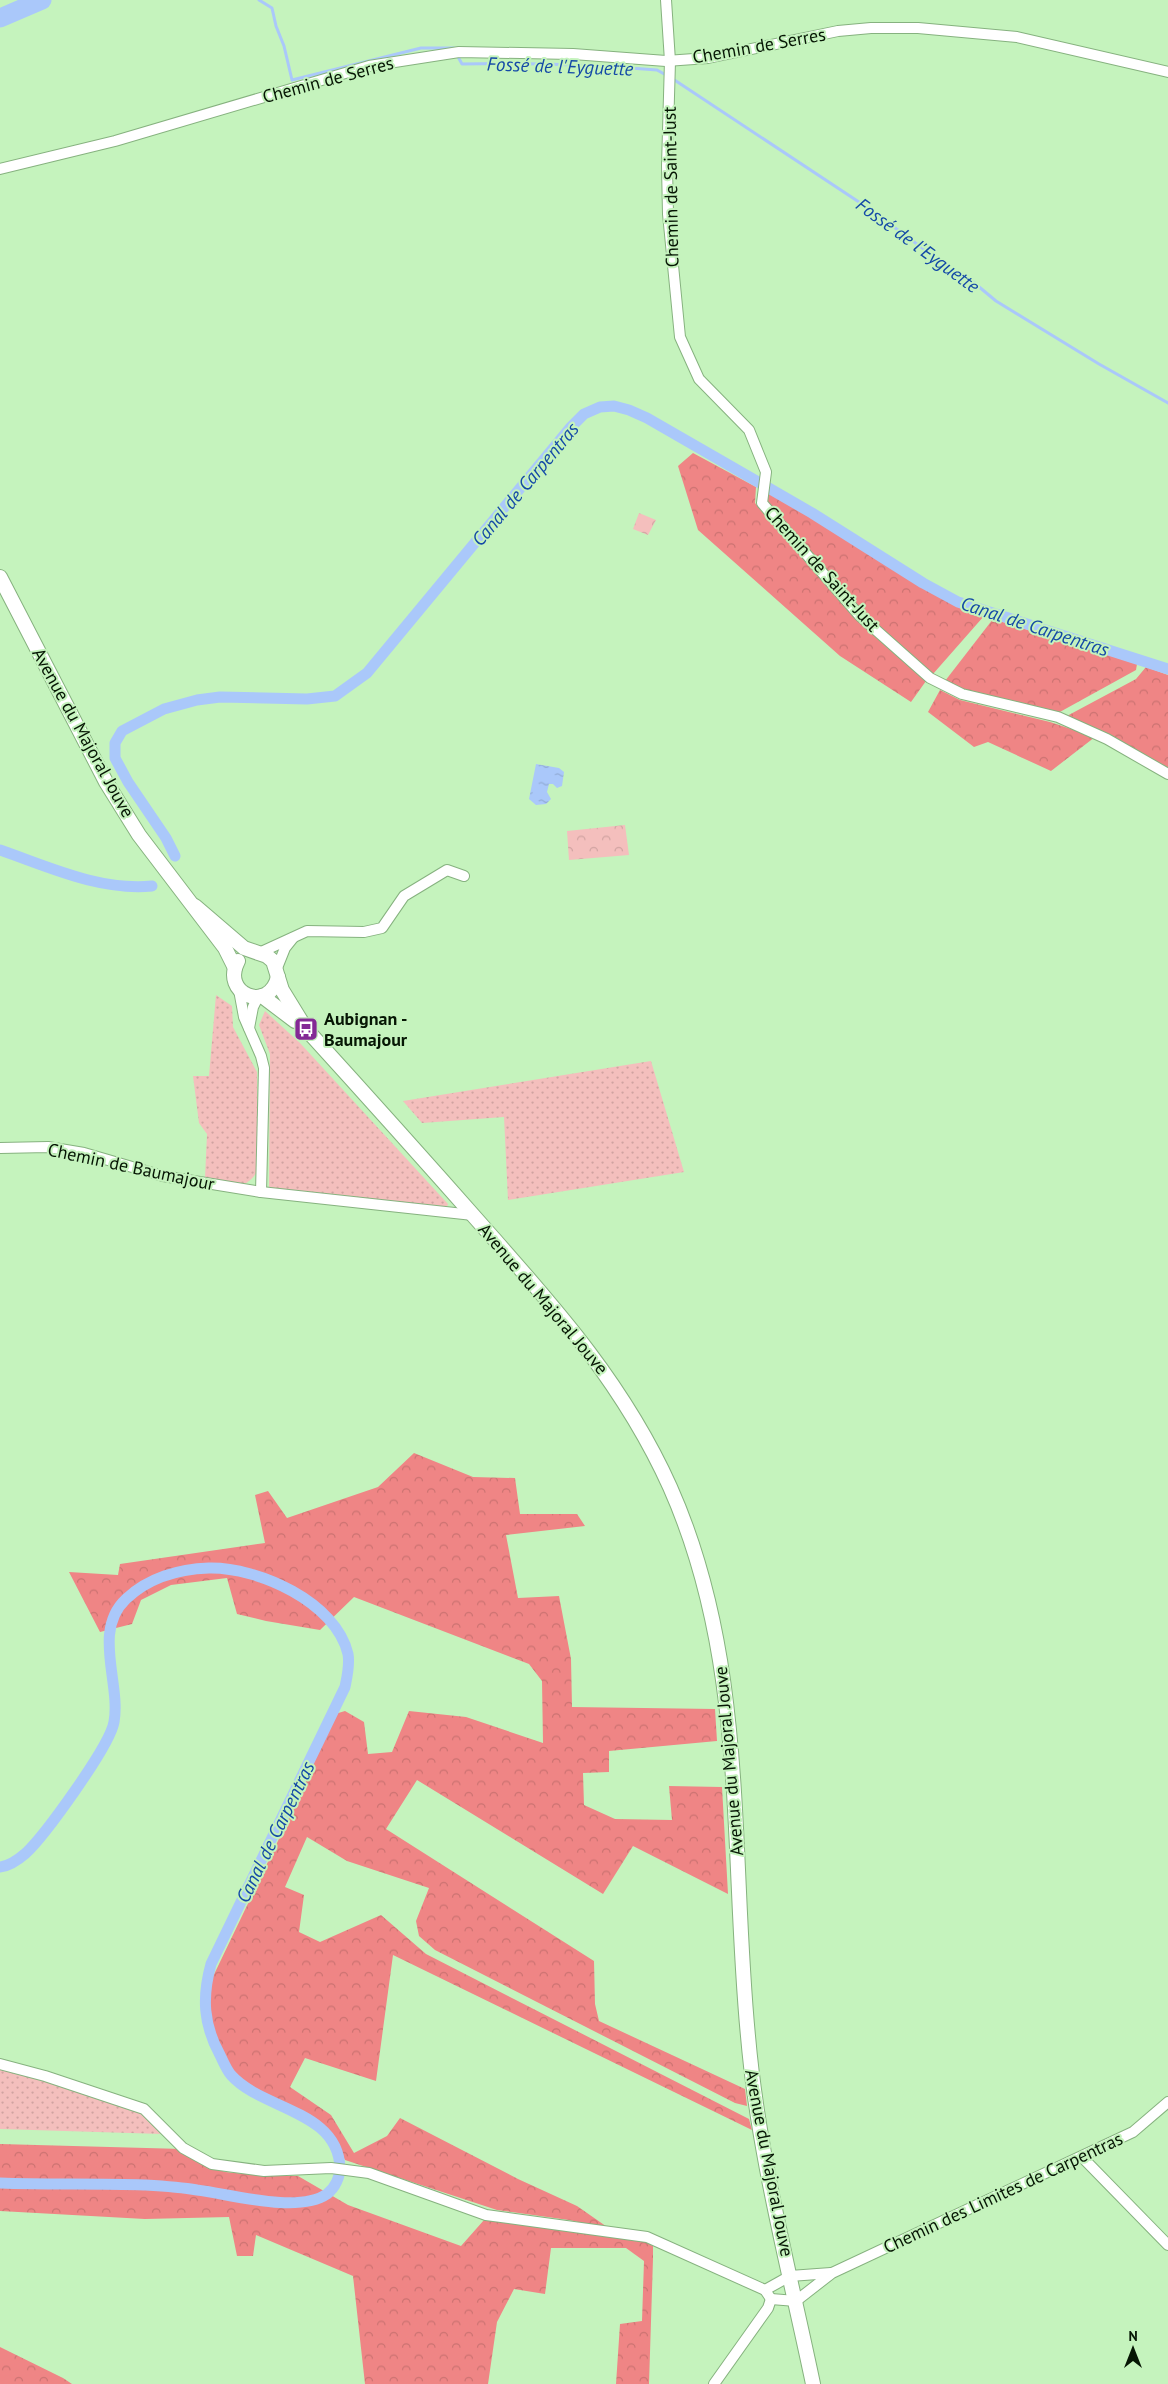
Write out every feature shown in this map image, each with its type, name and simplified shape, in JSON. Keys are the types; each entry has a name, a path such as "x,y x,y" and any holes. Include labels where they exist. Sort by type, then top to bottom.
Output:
{"main road":[{"name":"Avenue du Majoral Jouve","path":"0,577 106,782 140,835 225,948 235,968 233,976 240,990 252,997 260,996 306,1029"},
{"name":"Avenue du Majoral Jouve","path":"195,906 236,942 273,961 289,1004 306,1029 473,1214 577,1334 627,1404 670,1486 696,1554 707,1593 725,1681 750,2067 759,2123 813,2384"},
{"path":"235,968 239,960 257,953"},
{"path":"260,996 273,989 277,972"}],"street":[{"name":"Chemin de Saint-Just","path":"666,0 670,61 666,166 673,279 680,337 699,379 749,430 766,472 762,503 859,615 930,678 962,694 1058,717 1107,739 1168,774"},
{"name":"Chemin de Serres","path":"0,169 115,140 369,66 459,52 572,54 670,61 708,58 838,32 871,28 918,28 1017,37 1168,72"},
{"path":"257,953 299,934 317,930 375,931 382,928 404,896 447,870 464,876"},
{"path":"277,972 285,948 293,938"},
{"path":"240,990 249,1029 261,1056 264,1068 261,1192"},
{"path":"249,1029 253,1007 260,996"},
{"name":"Chemin de Baumajour","path":"0,1148 48,1147 75,1152 162,1176 261,1192 473,1214"},
{"path":"0,2064 45,2076 144,2109 183,2148 212,2164 264,2171 346,2169 393,2180 486,2215 647,2237 768,2294 795,2298"},
{"name":"Chemin des Limites de Carpentras","path":"795,2298 832,2273 1133,2132 1168,2102"},
{"path":"1082,2157 1168,2245"},
{"name":"Chemin des Limites de Carpentras","path":"790,2276 832,2273"},
{"path":"768,2294 790,2276"},
{"path":"714,2384 768,2308 768,2294"}],"green space":[{"path":"693,453 756,487 755,503 855,618 926,681 911,702 840,656 698,530 678,466"},
{"path":"767,491 951,603 984,616 933,674 864,616 764,500"},
{"path":"639,513 656,520 648,535 633,529"},
{"path":"993,619 1137,664 1136,670 1058,713 964,691 945,681"},
{"path":"1146,667 1168,675 1168,770 1065,717 1136,679"},
{"path":"940,690 960,700 1050,722 1095,737 1051,771 988,742 974,747 928,712"},
{"path":"625,825 629,855 569,860 567,831"},
{"path":"216,995 232,1006 233,1027 257,1072 258,1170 253,1178 241,1185 205,1178 207,1134 199,1123 193,1076 209,1076"},
{"path":"265,1011 300,1043 448,1204 446,1209 269,1189 270,1054 259,1025"},
{"path":"651,1061 684,1172 508,1200 504,1117 422,1123 403,1101"},
{"path":"414,1453 473,1477 515,1478 520,1514 577,1514 585,1526 506,1535 518,1598 559,1596 571,1659 572,1707 715,1709 717,1741 609,1751 609,1772 583,1773 584,1805 615,1819 672,1820 669,1786 722,1787 728,1894 633,1846 603,1894 417,1780 386,1829 594,1961 595,2004 599,2021 745,2089 747,2106 735,2103 435,1950 419,1936 416,1921 429,1888 347,1861 307,1837 285,1887 304,1895 299,1932 320,1942 381,1915 426,1954 749,2119 752,2130 393,1955 376,2081 305,2058 290,2087 331,2115 354,2153 387,2136 400,2118 518,2179 577,2206 610,2229 569,2220 497,2210 345,2160 334,2139 317,2120 246,2085 232,2071 214,2039 207,2013 208,1987 299,1797 335,1714 345,1711 364,1722 368,1754 392,1752 409,1711 466,1717 543,1743 542,1681 529,1664 354,1597 320,1630 237,1614 227,1578 171,1585 141,1600 132,1624 100,1632 69,1572 118,1575 120,1564 265,1543 255,1495 268,1491 287,1518 378,1487"},
{"path":"0,2068 133,2105 146,2115 162,2134 0,2129"},
{"path":"0,2144 183,2149 191,2158 225,2172 265,2176 298,2176 348,2205 461,2246 484,2220 644,2241 653,2246 649,2384 616,2384 620,2324 642,2321 644,2261 626,2248 551,2248 545,2294 514,2289 497,2322 488,2384 365,2384 353,2276 256,2235 253,2256 237,2256 229,2217 145,2219 0,2211"},
{"path":"0,2347 63,2378 72,2384 0,2384"}],"water":[{"path":"536,764 559,768 564,772 562,786 557,788 553,784 549,784 547,792 551,799 546,804 536,805 529,799"}],"waterway":[{"path":"0,18 42,0"},
{"name":"Fossé de l'Eyguette","path":"259,0 272,8 292,80 421,48 454,48"},
{"name":"Fossé de l'Eyguette","path":"457,55 462,64 608,67 657,70 666,75"},
{"name":"Fossé de l'Eyguette","path":"673,79 868,208 944,264 972,281 996,301 1099,364 1168,403"},
{"name":"Canal de Carpentras","path":"175,856 166,838 128,782 115,758 115,743 122,731 164,709 197,700 220,697 307,699 335,696 367,673 570,428 584,414 600,407 614,406 647,418 812,513 923,583 958,602 1168,669"},
{"name":"Canal de Carpentras","path":"0,850 94,881 132,887 152,886"},
{"name":"Canal de Carpentras","path":"0,1867 17,1860 35,1843 76,1790 110,1734 114,1722 115,1707 109,1642 111,1626 116,1612 126,1599 144,1585 164,1576 186,1570 229,1569 250,1574 292,1591 312,1604 328,1618 341,1635 349,1658 345,1687 211,1964 205,1999 207,2021 214,2044 231,2075 245,2087 313,2122 326,2134 336,2149 340,2168 335,2186 330,2192 314,2200 282,2203 163,2186 0,2183"}],"place":[{"name":"Aubignan - Baumajour","path":"306,1029"}]}
